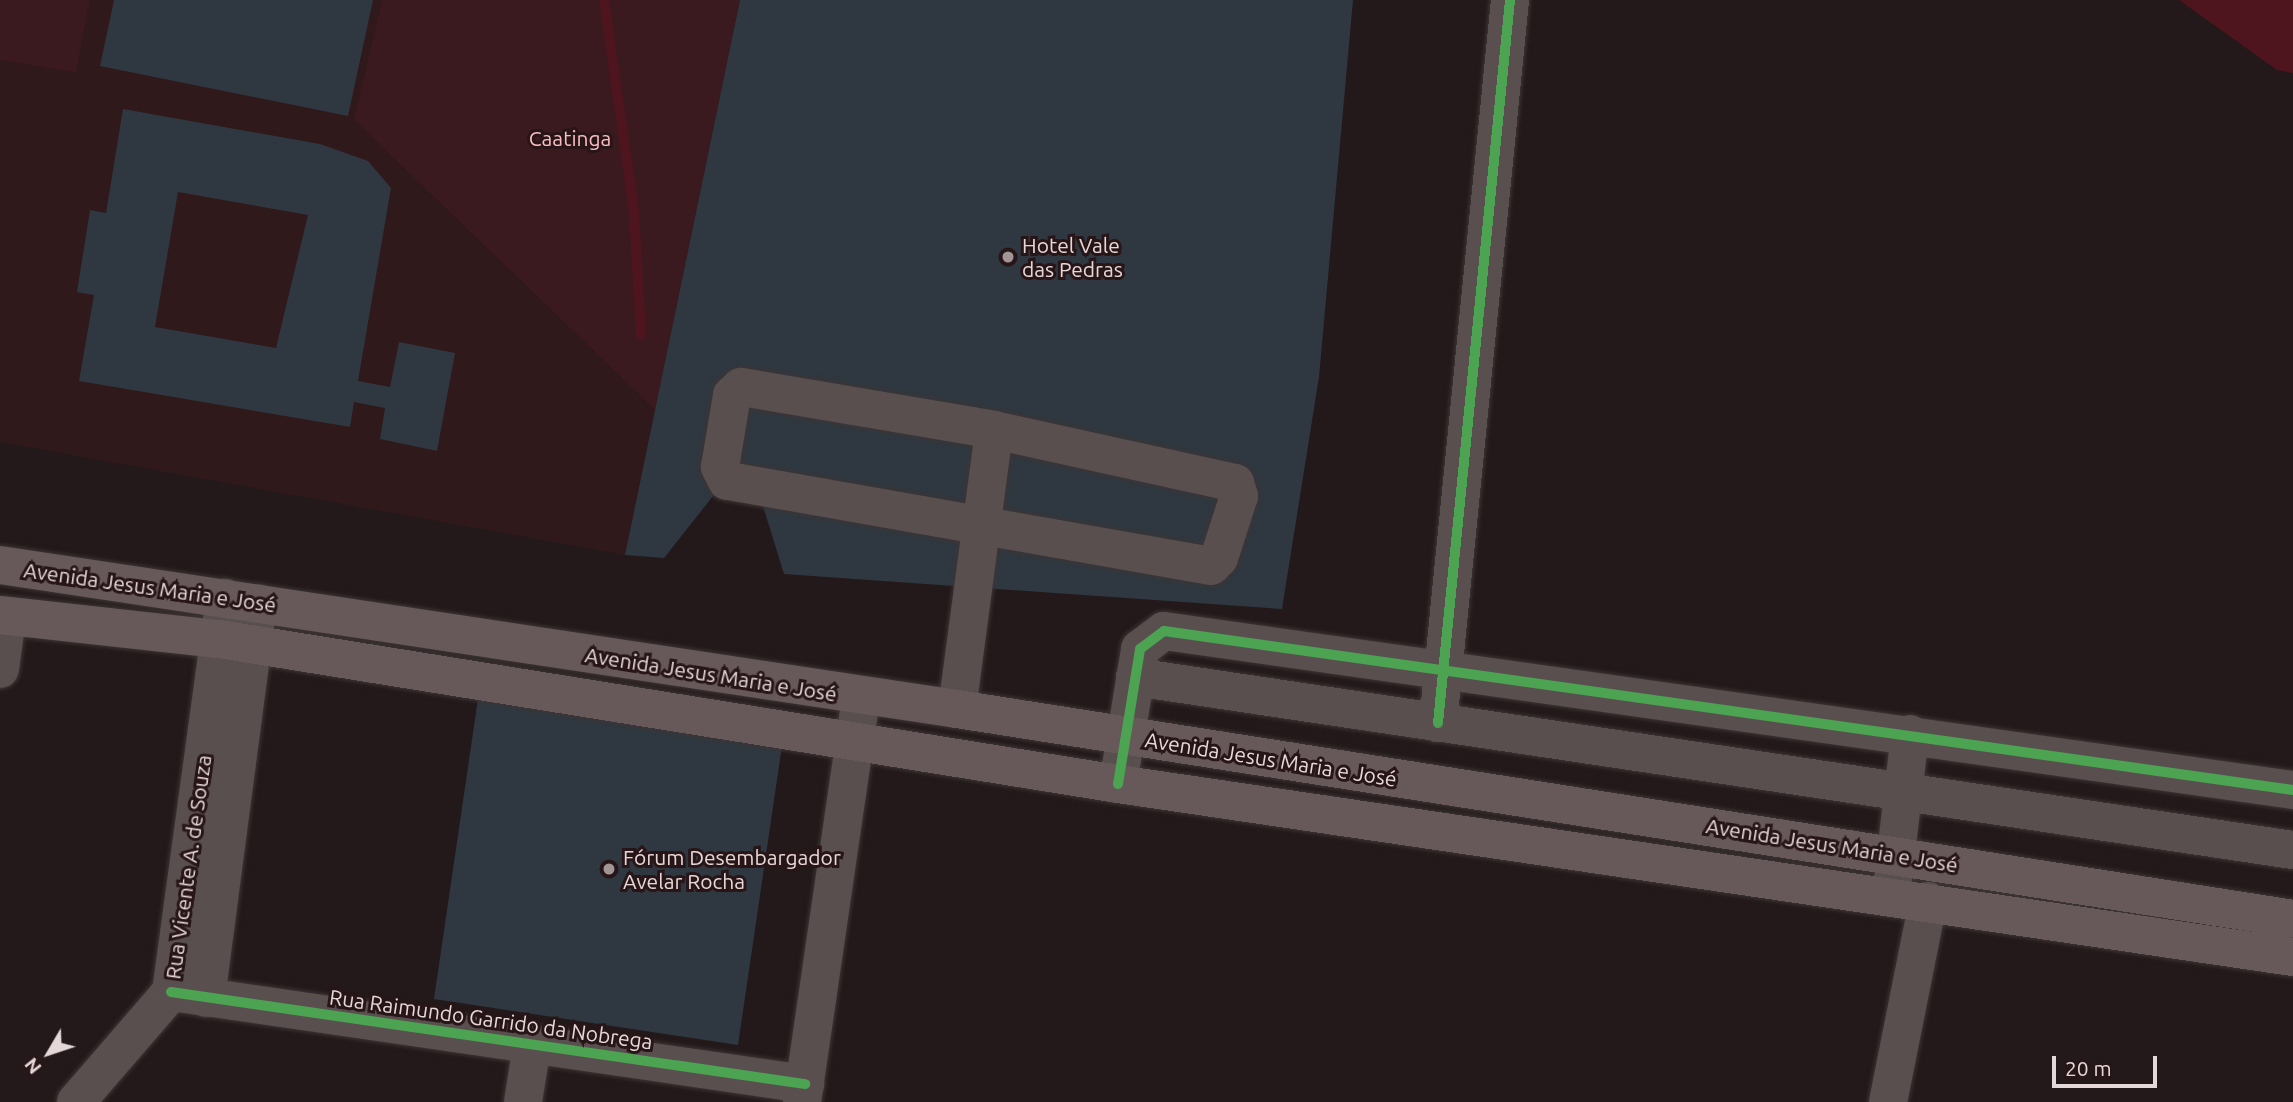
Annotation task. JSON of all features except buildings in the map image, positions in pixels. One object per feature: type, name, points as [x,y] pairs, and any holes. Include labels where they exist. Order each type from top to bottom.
[{"type":"main road","name":"Avenida Jesus Maria e José","points":[[0,565],[860,697],[957,709],[1895,854],[2293,919]]},
{"type":"main road","name":"Avenida Jesus Maria e José","points":[[4,616],[236,642],[1118,784],[2293,957]]},
{"type":"street","points":[[1438,723],[1510,0]]},
{"type":"street","points":[[741,387],[994,430],[1235,483],[1239,496],[1219,558],[1211,566],[978,527],[727,481],[720,467],[733,395],[741,387]]},
{"type":"street","points":[[957,709],[978,527],[994,430]]},
{"type":"street","name":"Rua Vicente A. de Souza","points":[[76,1102],[188,995],[241,600]]},
{"type":"street","points":[[0,669],[4,616]]},
{"type":"street","points":[[1118,784],[1140,649],[1164,631],[1445,667],[2293,790]]},
{"type":"street","points":[[1135,677],[2293,850]]},
{"type":"street","points":[[804,1093],[860,697]]},
{"type":"street","points":[[1888,1102],[1910,899],[1895,854],[1910,734]]},
{"type":"street","points":[[2136,827],[2143,768]]},
{"type":"street","name":"Rua Raimundo Garrido da Nobrega","points":[[188,995],[532,1045],[804,1093]]},
{"type":"street","points":[[523,1102],[532,1045]]},
{"type":"shaded area","points":[[90,0],[382,0],[355,121],[655,410],[625,555],[0,442],[0,60],[76,73]]},
{"type":"shaded area","points":[[2179,0],[2293,0],[2293,73],[2277,70]]},
{"type":"green space","points":[[0,0],[90,0],[76,73],[0,60]]},
{"type":"green space","name":"Caatinga","points":[[382,0],[740,0],[655,410],[354,120]]},
{"type":"waterway","points":[[604,0],[634,212],[641,335]]},
{"type":"cycle path","points":[[1438,723],[1510,0]]},
{"type":"cycle path","points":[[1118,784],[1140,649],[1164,631],[2293,790]]},
{"type":"cycle path","points":[[171,992],[805,1084]]},
{"type":"place","name":"Hotel Vale das Pedras","points":[[1008,257]]},
{"type":"place","name":"Fórum Desembargador Avelar Rocha","points":[[609,869]]}]
